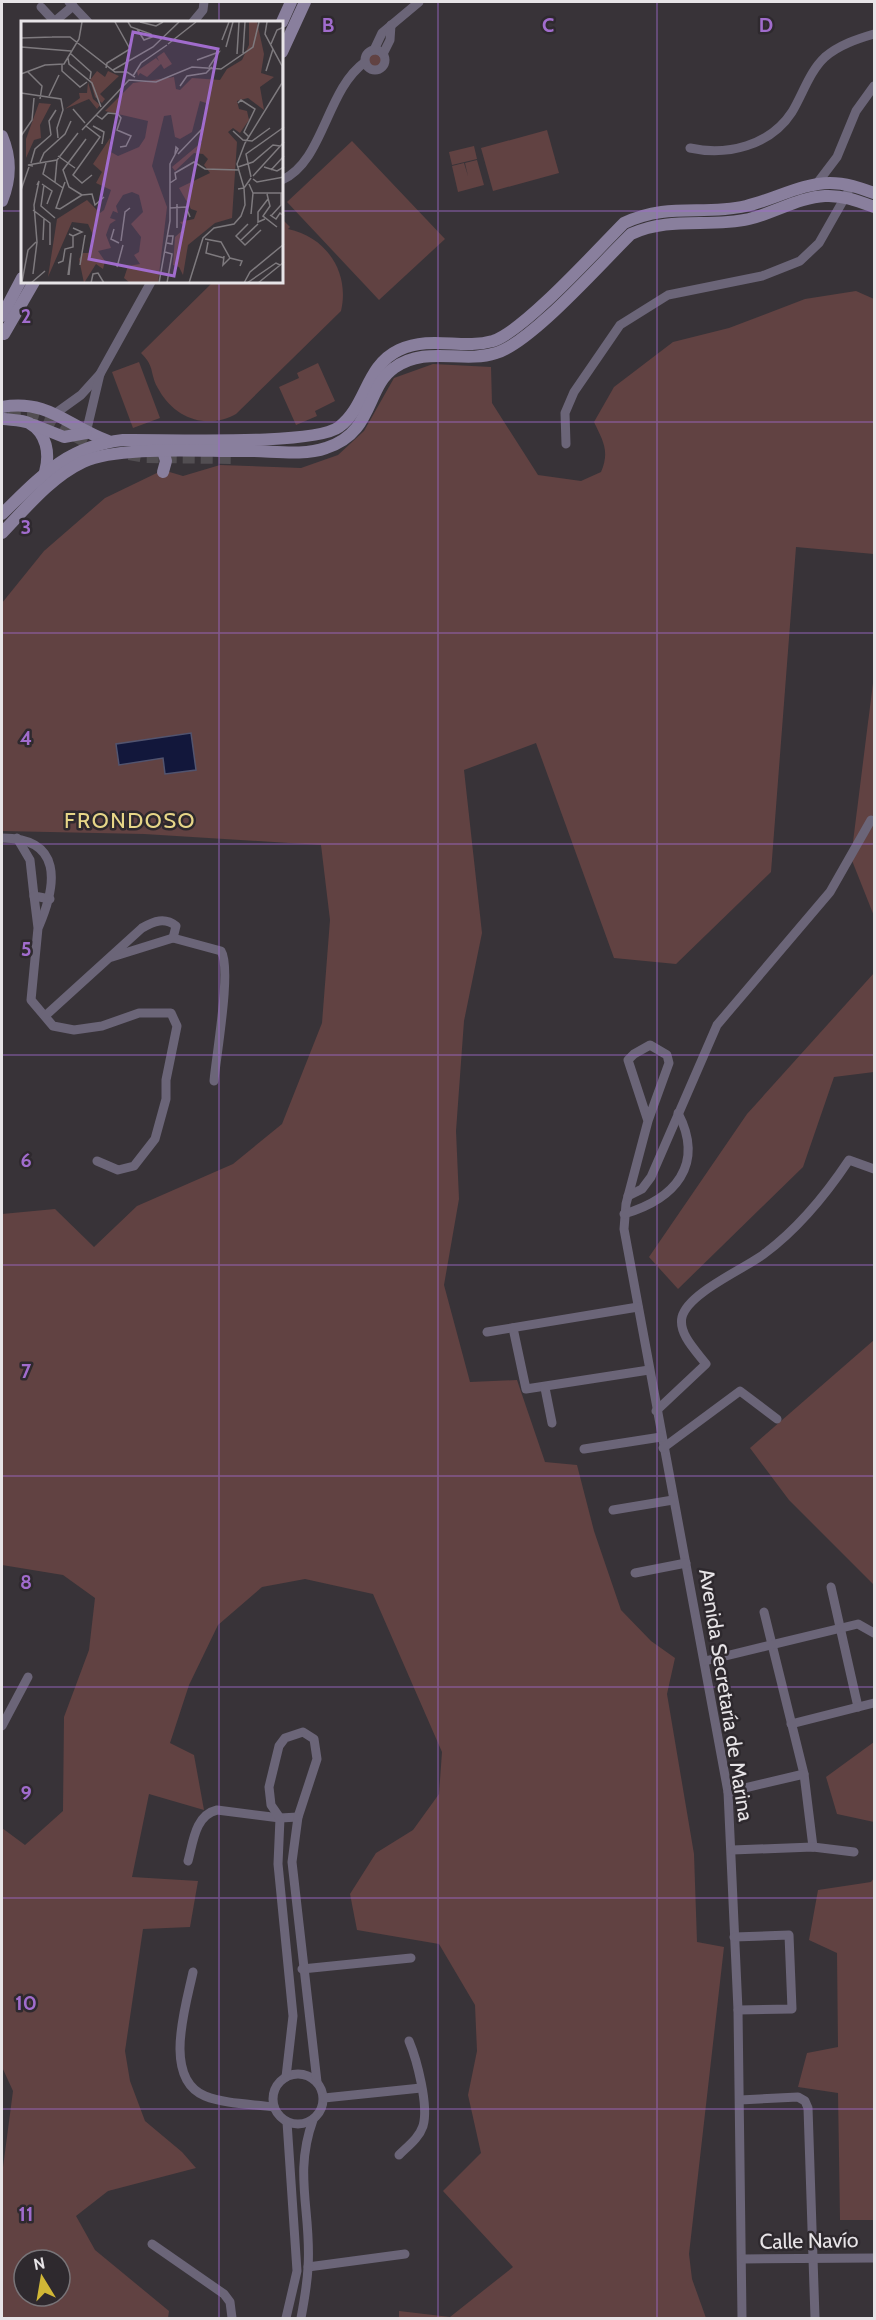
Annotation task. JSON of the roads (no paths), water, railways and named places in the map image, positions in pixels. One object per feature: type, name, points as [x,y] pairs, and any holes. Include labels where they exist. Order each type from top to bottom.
[{"type":"main road","points":[[282,21],[291,2]]},
{"type":"main road","points":[[284,48],[305,2]]},
{"type":"main road","points":[[2,136],[7,148],[9,170],[2,201]]},
{"type":"main road","points":[[2,149],[2,174]]},
{"type":"main road","points":[[233,458],[292,457],[325,449],[348,436],[362,422],[383,379],[395,367],[422,356],[442,354],[481,356],[514,346],[631,234],[669,223],[750,219],[817,191],[827,183],[849,191],[874,207]]},
{"type":"main road","points":[[2,514],[45,472],[78,450],[109,441],[300,438],[327,433],[352,414],[373,372],[388,356],[419,343],[480,343],[507,334],[624,223],[645,214],[667,210],[741,207],[817,191]]},
{"type":"main road","points":[[849,191],[874,193]]},
{"type":"main road","points":[[2,316],[21,280]]},
{"type":"main road","points":[[4,334],[33,284]]},
{"type":"main road","points":[[3,416],[28,405],[56,413],[86,433],[109,441]]},
{"type":"main road","points":[[3,416],[64,436],[86,433]]},
{"type":"main road","points":[[30,424],[48,447],[50,458],[45,472]]},
{"type":"main road","points":[[2,533],[51,483],[82,462],[111,454],[162,451],[325,449]]},
{"type":"main road","points":[[162,451],[166,461],[163,472]]},
{"type":"street","points":[[194,21],[203,10],[204,2]]},
{"type":"street","points":[[368,66],[366,56],[374,50],[382,33],[419,2]]},
{"type":"street","points":[[56,21],[71,4],[87,21]]},
{"type":"street","points":[[41,8],[54,21]]},
{"type":"street","points":[[383,54],[390,40],[391,25]]},
{"type":"street","points":[[690,148],[712,152],[734,150],[766,137],[791,114],[816,68],[825,57],[856,39],[874,34]]},
{"type":"street","points":[[284,179],[292,176],[302,164],[346,83],[368,66],[383,67],[386,60],[383,54],[374,50]]},
{"type":"street","points":[[817,191],[837,158],[856,111],[874,86]]},
{"type":"street","points":[[566,444],[565,413],[574,392],[620,325],[668,295],[762,276],[800,261],[819,243],[849,191]]},
{"type":"street","points":[[56,413],[81,395],[100,374],[150,284]]},
{"type":"street","points":[[86,433],[100,374]]},
{"type":"street","points":[[628,1196],[642,1189],[651,1177],[717,1025],[830,892],[871,820]]},
{"type":"street","points":[[2,838],[17,838],[33,845],[44,854],[52,872],[50,899],[38,928]]},
{"type":"street","points":[[17,838],[30,860],[38,928],[31,1000],[53,1026],[74,1030],[102,1026],[139,1013],[171,1013],[177,1026],[166,1080],[166,1099],[155,1139],[134,1166],[118,1170],[97,1161]]},
{"type":"street","points":[[30,860],[44,854]]},
{"type":"street","points":[[34,896],[50,899]]},
{"type":"street","points":[[45,1016],[142,928],[157,921],[170,921],[176,926],[173,938]]},
{"type":"street","points":[[112,957],[173,938],[221,951],[224,955],[224,992],[214,1081]]},
{"type":"street","name":"Avenida Secretaría de Marina","points":[[648,1121],[628,1060],[640,1050],[654,1045],[667,1055],[669,1063],[648,1121],[628,1196],[624,1214],[624,1229],[728,1792],[738,2010],[742,2319]]},
{"type":"street","points":[[624,1214],[662,1197],[676,1185],[685,1171],[689,1154],[688,1136],[678,1113]]},
{"type":"street","points":[[656,1411],[706,1364],[684,1333],[681,1318],[689,1303],[765,1254],[801,1223],[826,1194],[849,1160],[874,1169]]},
{"type":"street","points":[[487,1332],[638,1307]]},
{"type":"street","points":[[513,1328],[524,1385],[531,1390],[649,1370]]},
{"type":"street","points":[[545,1388],[552,1423]]},
{"type":"street","points":[[663,1448],[740,1391],[777,1419]]},
{"type":"street","points":[[584,1449],[661,1437]]},
{"type":"street","points":[[613,1510],[673,1500]]},
{"type":"street","points":[[635,1573],[686,1563]]},
{"type":"street","points":[[831,1587],[858,1707]]},
{"type":"street","points":[[764,1612],[804,1774],[813,1847]]},
{"type":"street","points":[[705,1661],[858,1624],[874,1633]]},
{"type":"street","points":[[2,1726],[28,1677]]},
{"type":"street","points":[[791,1724],[874,1703]]},
{"type":"street","points":[[274,2107],[275,2090],[286,2077],[293,2016],[278,1864],[280,1818],[268,1798],[277,1756],[285,1738],[303,1732],[314,1739],[316,1759],[298,1817],[292,1862],[302,1969],[317,2082],[324,2098],[323,2107],[313,2120],[304,2145],[303,2170],[309,2266],[301,2319]]},
{"type":"street","points":[[728,1792],[804,1774]]},
{"type":"street","points":[[188,1861],[199,1823],[209,1812],[217,1810],[280,1818],[298,1817]]},
{"type":"street","points":[[732,1850],[813,1847],[854,1852]]},
{"type":"street","points":[[734,1937],[789,1935],[792,2009],[738,2010]]},
{"type":"street","points":[[302,1969],[411,1958]]},
{"type":"street","points":[[193,1972],[179,2048],[186,2080],[194,2089],[212,2098],[274,2107],[287,2122],[300,2125],[313,2120]]},
{"type":"street","points":[[399,2155],[417,2139],[423,2124],[417,2059],[409,2041]]},
{"type":"street","points":[[286,2077],[303,2074],[317,2082]]},
{"type":"street","points":[[324,2098],[421,2088]]},
{"type":"street","points":[[740,2100],[798,2097],[805,2101],[808,2108],[815,2319]]},
{"type":"street","points":[[286,2319],[297,2271],[287,2122]]},
{"type":"street","points":[[152,2244],[224,2294],[230,2302],[232,2319]]},
{"type":"street","points":[[309,2266],[405,2254]]},
{"type":"street","name":"Calle Navío","points":[[743,2259],[874,2258]]},
{"type":"water","points":[[191,733],[196,770],[165,774],[163,758],[119,765],[116,744]]},
{"type":"tunnel","points":[[9,417],[22,415],[46,420],[101,448]]},
{"type":"tunnel","points":[[129,454],[146,457],[233,458]]},
{"type":"district","name":"FRONDOSO","points":[[130,820]]}]
